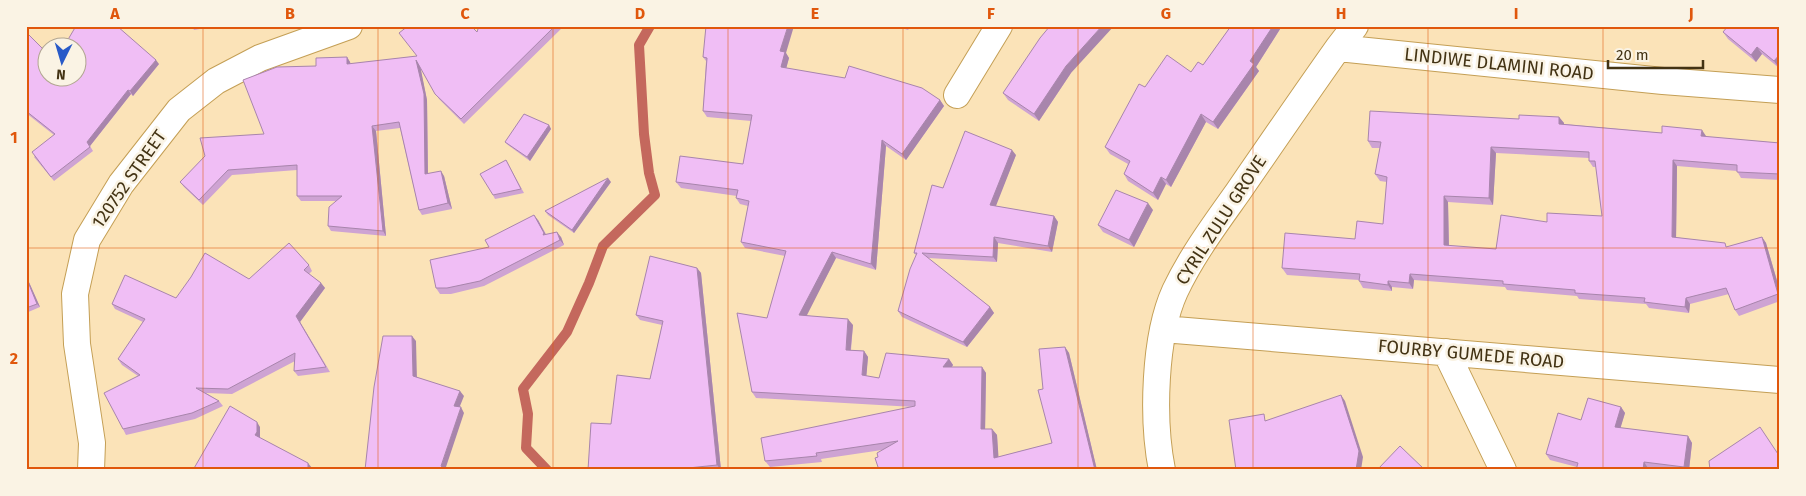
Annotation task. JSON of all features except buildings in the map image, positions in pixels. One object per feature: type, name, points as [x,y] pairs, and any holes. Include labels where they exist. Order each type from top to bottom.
[{"type":"street","name":"120752 STREET","points":[[91,470],[92,443],[77,344],[75,294],[87,240],[121,184],[179,110],[216,81],[260,58],[348,26]]},
{"type":"street","points":[[958,95],[999,26]]},
{"type":"street","name":"CYRIL ZULU GROVE","points":[[1162,470],[1158,448],[1156,390],[1163,329],[1175,291],[1202,243],[1355,26]]},
{"type":"street","name":"LINDIWE DLAMINI ROAD","points":[[1338,48],[1663,81],[1780,90]]},
{"type":"street","name":"FOURBY GUMEDE ROAD","points":[[1163,329],[1780,380]]},
{"type":"street","points":[[1446,352],[1503,470]]},
{"type":"waterway","points":[[547,470],[526,448],[528,414],[523,389],[567,332],[603,246],[655,195],[649,173],[644,134],[639,45],[650,26]]}]
